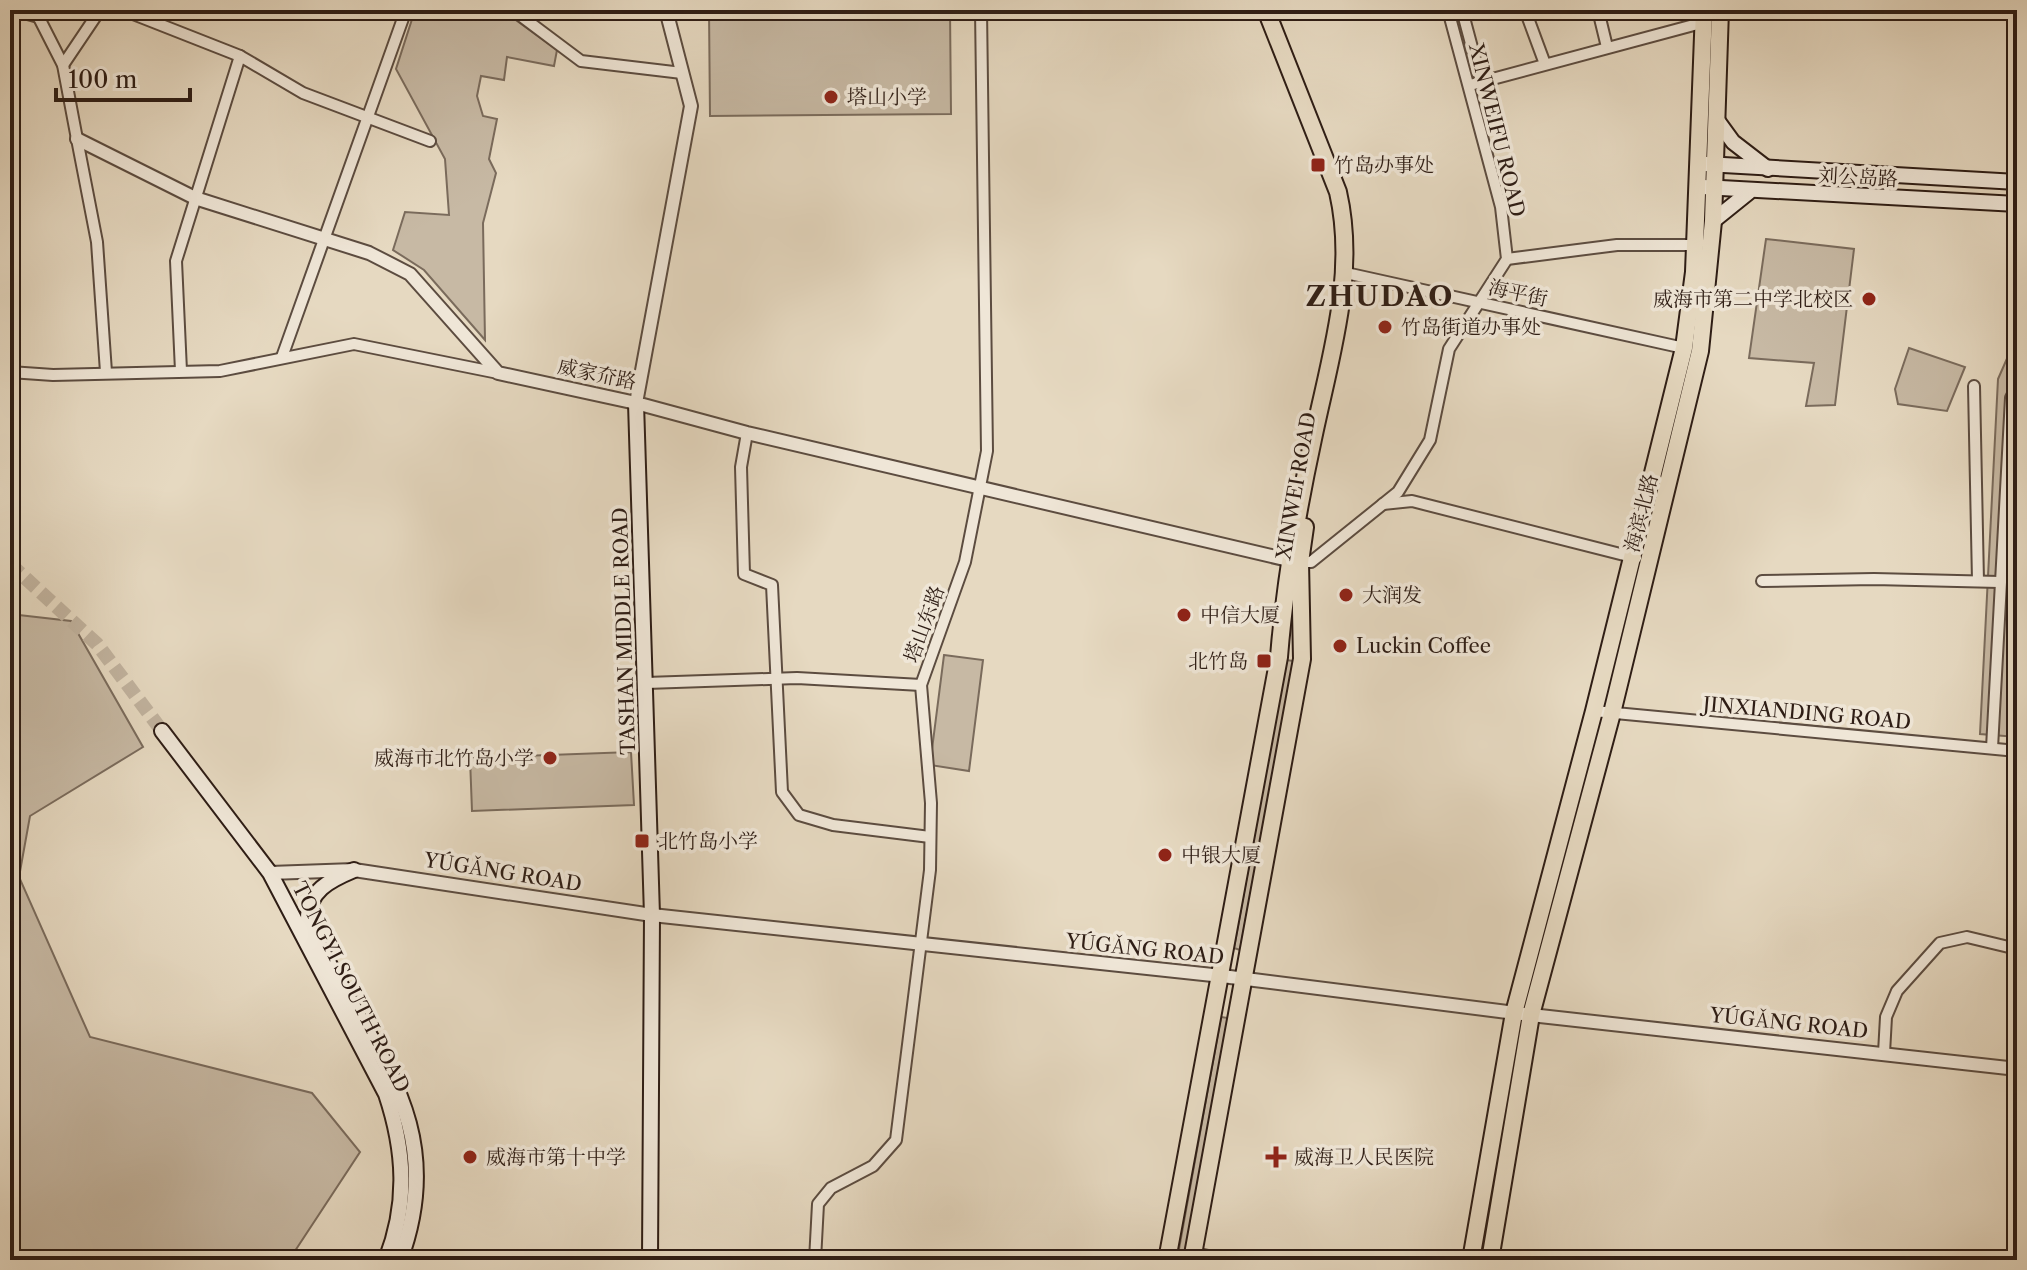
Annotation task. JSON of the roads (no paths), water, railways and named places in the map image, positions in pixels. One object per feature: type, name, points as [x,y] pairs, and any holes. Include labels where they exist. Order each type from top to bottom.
[{"type":"main road","name":"XINWEI ROAD","points":[[1266,10],[1338,192],[1351,274]]},
{"type":"main road","name":"XINWEI ROAD","points":[[1167,1260],[1299,562],[1357,225],[1349,189],[1276,10]]},
{"type":"main road","name":"海滨北路","points":[[1708,165],[1717,120],[1720,10]]},
{"type":"main road","name":"海滨北路","points":[[1522,1014],[1684,348],[1695,245],[1707,188],[1704,16]]},
{"type":"main road","points":[[1717,120],[1733,142],[1768,169]]},
{"type":"main road","name":"刘公岛路","points":[[1708,165],[2017,182]]},
{"type":"main road","name":"海滨北路","points":[[1522,1014],[1612,713],[1700,351],[1713,221],[1707,188]]},
{"type":"main road","name":"刘公岛路","points":[[1707,188],[2017,204]]},
{"type":"main road","points":[[1713,221],[1749,192]]},
{"type":"main road","name":"TASHAN MIDDLE ROAD","points":[[636,403],[652,915],[650,1260]]},
{"type":"main road","name":"XINWEI ROAD","points":[[1193,1257],[1302,659],[1299,562]]},
{"type":"main road","name":"TONGYI SOUTH ROAD","points":[[162,731],[270,873],[359,1040],[396,1122],[403,1185],[401,1213],[386,1260]]},
{"type":"main road","name":"TONGYI SOUTH ROAD","points":[[354,870],[323,885],[312,897],[308,921],[368,1027],[406,1110],[417,1185],[413,1217],[400,1260]]},
{"type":"main road","points":[[1471,1260],[1522,1014]]},
{"type":"main road","points":[[1490,1260],[1522,1014]]},
{"type":"street","points":[[13,10],[39,14],[63,65],[97,242],[106,372]]},
{"type":"street","points":[[63,65],[100,10]]},
{"type":"street","points":[[123,10],[240,56],[303,93],[430,141]]},
{"type":"street","points":[[282,357],[406,10]]},
{"type":"street","points":[[513,10],[581,61],[682,73]]},
{"type":"street","name":"TASHAN MIDDLE ROAD","points":[[636,403],[691,106],[666,10]]},
{"type":"street","name":"塔山东路","points":[[815,1260],[818,1204],[831,1188],[873,1166],[896,1140],[930,837],[921,685],[965,562],[987,451],[981,10]]},
{"type":"street","name":"XINWEIFU ROAD","points":[[1448,10],[1475,83],[1501,207],[1507,259]]},
{"type":"street","points":[[1462,10],[1475,83],[1607,47],[1704,16]]},
{"type":"street","points":[[1525,10],[1545,64]]},
{"type":"street","points":[[1598,10],[1607,47]]},
{"type":"street","points":[[181,371],[176,261],[240,56]]},
{"type":"street","points":[[77,139],[195,198],[369,253],[410,274],[498,373]]},
{"type":"street","points":[[1299,562],[1398,492],[1430,440],[1449,349],[1476,302],[1507,259],[1617,245],[1695,245]]},
{"type":"street","name":"海平街","points":[[1351,274],[1684,348]]},
{"type":"street","points":[[10,372],[53,375],[220,371],[354,344],[498,373]]},
{"type":"street","name":"威家夼路","points":[[498,373],[636,403],[747,433],[1299,562]]},
{"type":"street","points":[[1974,386],[1978,581]]},
{"type":"street","points":[[1992,748],[2011,398],[2017,386]]},
{"type":"street","points":[[747,433],[741,467],[744,574],[772,585],[782,792],[799,815],[833,825],[930,837]]},
{"type":"street","points":[[1382,504],[1412,501],[1649,561]]},
{"type":"street","points":[[1762,581],[1999,582]]},
{"type":"street","points":[[646,683],[776,679],[921,685]]},
{"type":"street","name":"JINXIANDING ROAD","points":[[1594,711],[2017,751]]},
{"type":"street","name":"YÚGǍNG ROAD","points":[[270,873],[354,870],[652,915],[1222,976],[1522,1014],[2017,1069]]},
{"type":"street","points":[[1884,1053],[1886,1017],[1897,991],[1940,943],[1967,937],[2017,949]]},
{"type":"street","points":[[1193,1257],[1228,1260]]},
{"type":"tunnel","points":[[10,564],[97,644],[162,731]]},
{"type":"place","name":"塔山小学","points":[[831,97]]},
{"type":"place","name":"竹岛办事处","points":[[1318,165]]},
{"type":"place","name":"威海市第二中学北校区","points":[[1869,299]]},
{"type":"place","name":"竹岛街道办事处","points":[[1385,327]]},
{"type":"place","name":"大润发","points":[[1346,595]]},
{"type":"place","name":"中信大厦","points":[[1184,615]]},
{"type":"place","name":"Luckin Coffee","points":[[1340,646]]},
{"type":"place","name":"北竹岛","points":[[1264,661]]},
{"type":"place","name":"威海市北竹岛小学","points":[[550,758]]},
{"type":"place","name":"北竹岛小学","points":[[642,841]]},
{"type":"place","name":"中银大厦","points":[[1165,855]]},
{"type":"place","name":"威海市第十中学","points":[[470,1157]]},
{"type":"place","name":"威海卫人民医院","points":[[1276,1157]]},
{"type":"district","name":"ZHUDAO","points":[[1380,296]]}]
